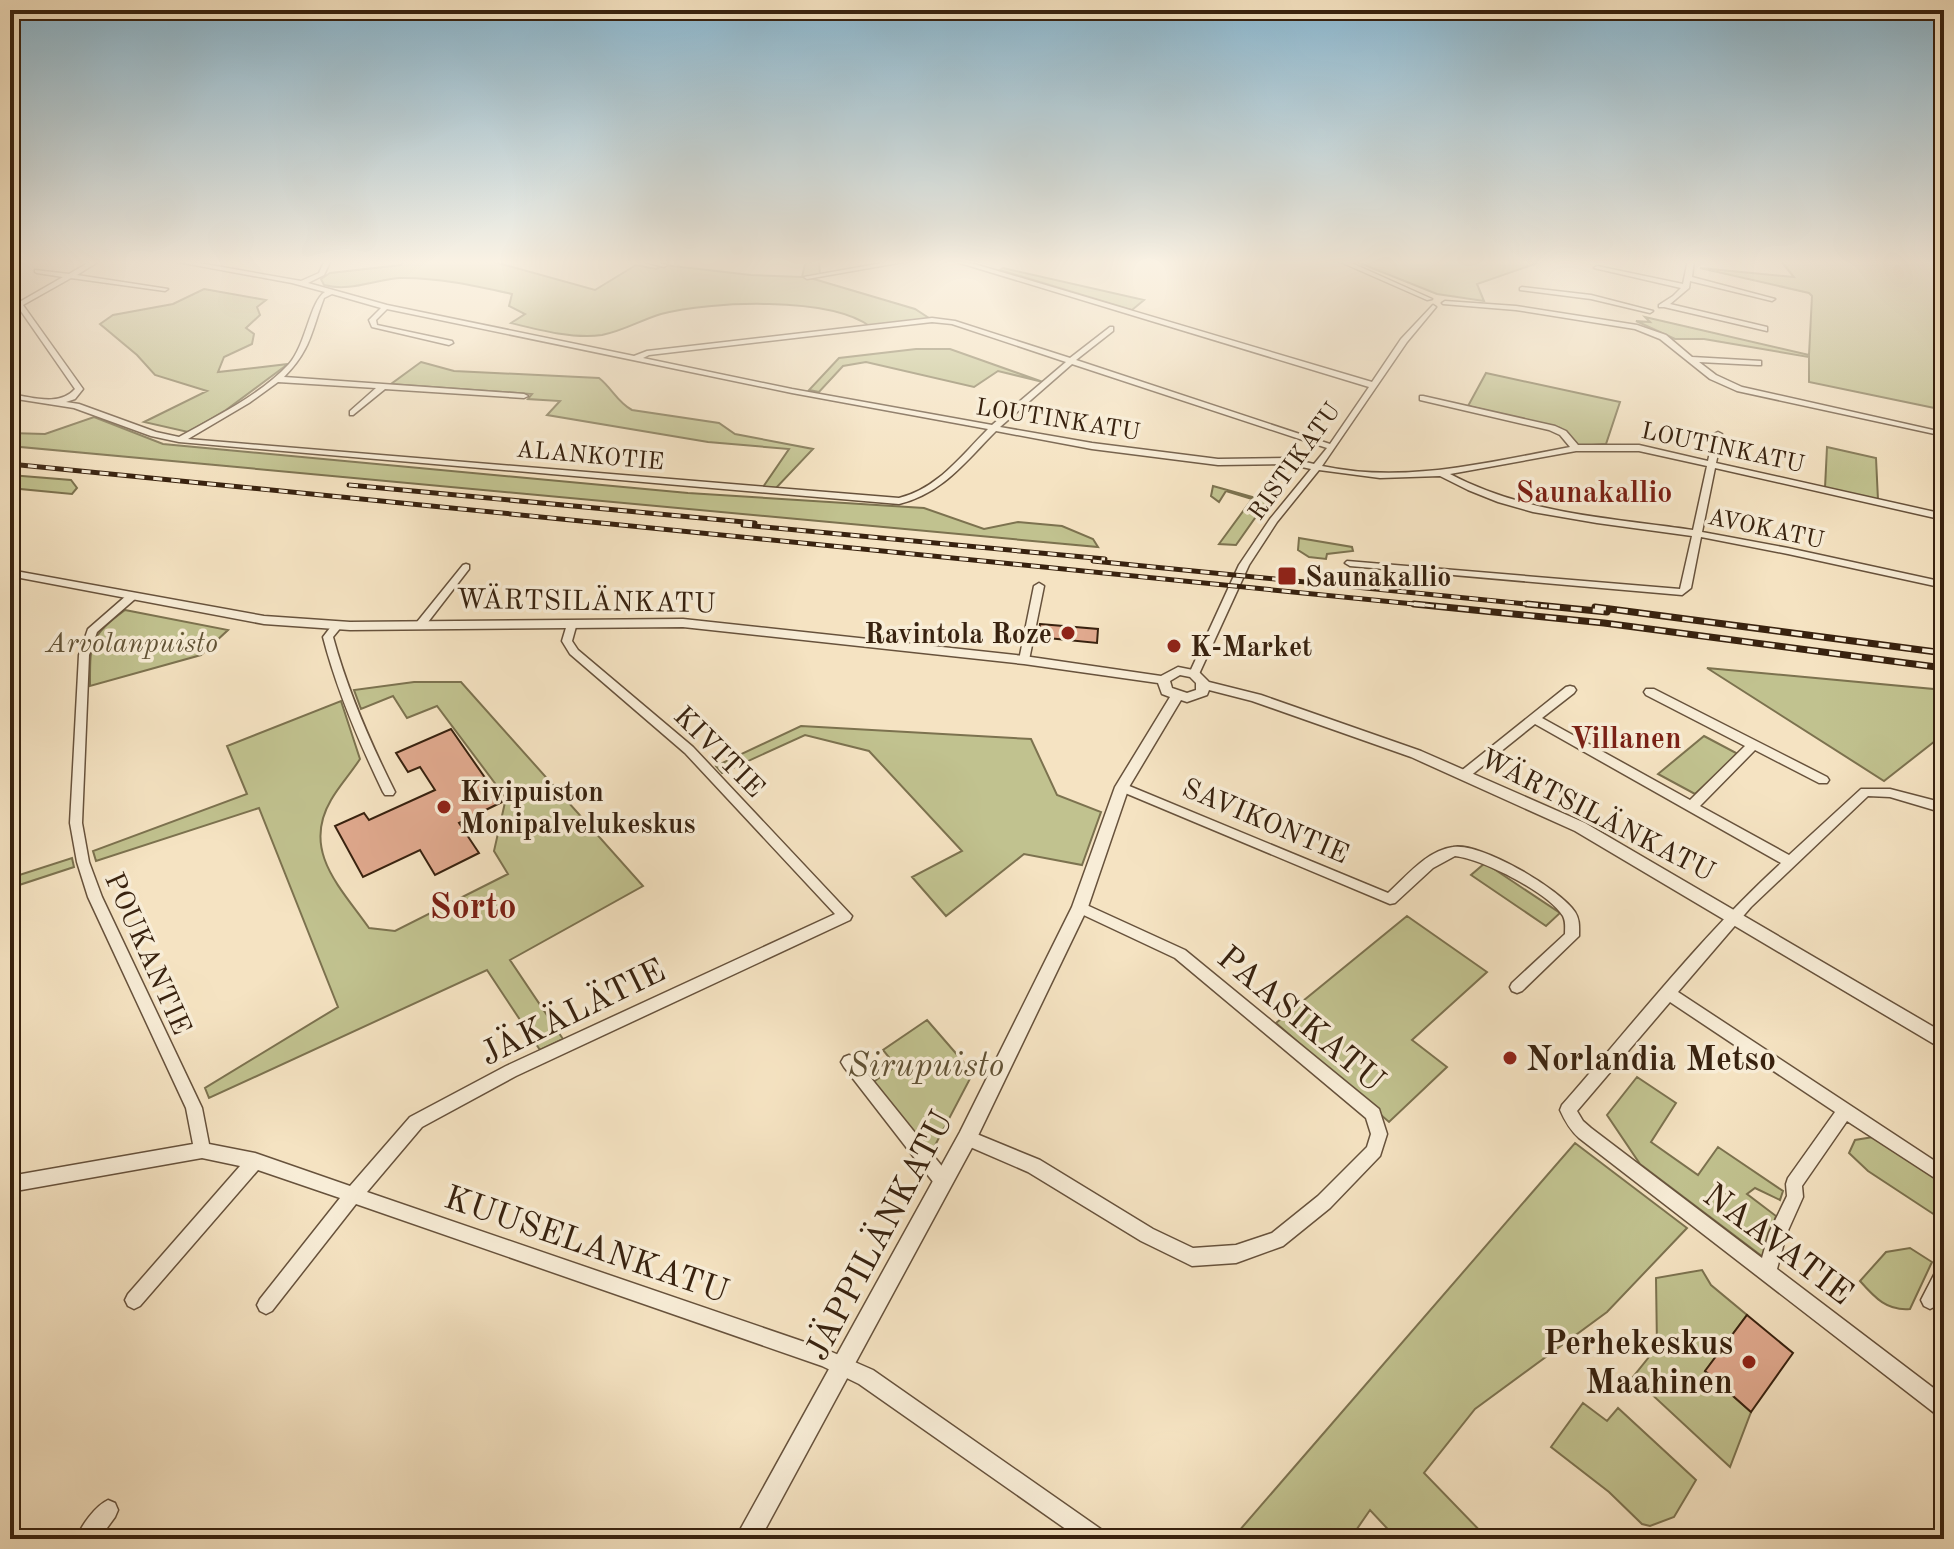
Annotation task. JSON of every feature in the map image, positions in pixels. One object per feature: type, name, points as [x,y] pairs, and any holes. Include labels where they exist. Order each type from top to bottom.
[{"type":"street","points":[[39,332],[79,389],[72,397],[57,403]]},
{"type":"street","points":[[179,440],[216,420],[275,379],[300,354],[308,332]]},
{"type":"street","points":[[402,332],[449,343]]},
{"type":"street","name":"LOUTINKATU","points":[[507,332],[992,429],[1208,461],[1248,463],[1276,460],[1380,475],[1442,473],[1576,448],[1639,448],[1944,517]]},
{"type":"street","points":[[634,359],[647,353],[826,332]]},
{"type":"street","points":[[985,332],[1332,447]]},
{"type":"street","name":"ALANKOTIE","points":[[10,396],[76,406],[179,440],[899,501],[915,498],[933,486],[992,429],[1106,332]]},
{"type":"street","points":[[1195,332],[1372,385]]},
{"type":"street","name":"RISTIKATU","points":[[1199,680],[1207,651],[1244,565],[1273,521],[1332,447],[1410,332]]},
{"type":"street","points":[[1650,332],[1663,337],[1713,377],[1755,394],[1942,434]]},
{"type":"street","points":[[1690,359],[1758,363]]},
{"type":"street","points":[[275,379],[524,396]]},
{"type":"street","points":[[353,413],[382,387]]},
{"type":"street","points":[[1423,398],[1552,428],[1563,433],[1576,448]]},
{"type":"street","points":[[1350,563],[1672,593],[1686,588],[1718,434]]},
{"type":"street","name":"AVOKATU","points":[[1442,473],[1460,483],[1539,512],[1696,533],[1944,585]]},
{"type":"street","points":[[421,624],[466,567]]},
{"type":"street","name":"WÄRTSILÄNKATU","points":[[10,573],[264,620],[337,626],[683,623],[1024,660],[1163,680],[1173,672],[1256,698],[1465,774],[1580,827],[1944,1042]]},
{"type":"street","points":[[1024,660],[1039,586]]},
{"type":"street","name":"POUKANTIE","points":[[131,597],[92,631],[84,655],[76,823],[95,897],[194,1108],[202,1150]]},
{"type":"street","name":"KIVITIE","points":[[572,623],[567,641],[574,652],[689,750],[845,916]]},
{"type":"street","points":[[337,626],[328,637],[336,668],[348,705],[389,792]]},
{"type":"street","points":[[1163,680],[1164,687],[1177,696],[1196,696],[1199,680]]},
{"type":"street","points":[[1465,774],[1570,690]]},
{"type":"street","points":[[1650,692],[1823,780]]},
{"type":"street","name":"JÄPPILÄNKATU","points":[[747,1539],[967,1138],[1080,907],[1122,787],[1177,696]]},
{"type":"street","points":[[1535,719],[1789,861]]},
{"type":"street","points":[[1692,806],[1753,745]]},
{"type":"street","name":"SAVIKONTIE","points":[[1122,787],[1390,899],[1438,858],[1456,851],[1478,855],[1493,862],[1554,898],[1571,917],[1572,936],[1517,987]]},
{"type":"street","points":[[1944,808],[1890,793],[1865,792],[1789,861],[1735,916],[1668,993],[1944,1176]]},
{"type":"street","name":"PAASIKATU","points":[[967,1138],[1034,1166],[1147,1235],[1192,1257],[1236,1254],[1277,1240],[1324,1202],[1374,1151],[1379,1134],[1373,1114],[1265,1024],[1180,954],[1080,907]]},
{"type":"street","name":"JÄKÄLÄTIE","points":[[266,1305],[352,1196],[416,1122],[511,1071],[845,916]]},
{"type":"street","name":"NAAVATIE","points":[[1668,993],[1568,1110],[1577,1126],[1944,1408]]},
{"type":"street","points":[[849,1062],[943,1181]]},
{"type":"street","points":[[1767,1272],[1778,1233],[1795,1197],[1794,1184],[1845,1111]]},
{"type":"street","name":"KUUSELANKATU","points":[[10,1184],[202,1150],[255,1161],[866,1377],[1098,1539]]},
{"type":"street","points":[[134,1300],[255,1161]]},
{"type":"street","points":[[1930,1300],[1944,1273]]},
{"type":"street","points":[[86,1539],[108,1510]]},
{"type":"green space","points":[[110,332],[252,332],[252,344],[224,357],[218,372],[288,364],[226,410],[188,432],[144,422],[207,391],[155,375]]},
{"type":"green space","points":[[553,332],[612,332],[579,336]]},
{"type":"green space","points":[[1660,332],[1711,332],[1809,355],[1810,332],[1944,332],[1944,410],[1809,382],[1809,357],[1704,339],[1675,339]]},
{"type":"green space","points":[[916,349],[950,349],[1043,382],[998,371],[974,387],[866,362],[843,366],[819,392],[809,390],[839,358]]},
{"type":"green space","points":[[421,362],[454,371],[599,378],[632,410],[719,423],[735,434],[813,449],[776,488],[763,487],[789,449],[708,442],[547,415],[560,401],[528,399],[532,394],[391,384]]},
{"type":"green space","points":[[1486,373],[1620,402],[1606,444],[1578,446],[1560,428],[1468,406]]},
{"type":"green space","points":[[94,417],[163,444],[688,493],[924,508],[984,529],[1018,522],[1062,526],[1093,539],[1098,547],[10,446],[10,433],[45,434]]},
{"type":"green space","points":[[1827,447],[1876,458],[1878,500],[1825,488]]},
{"type":"green space","points":[[10,475],[71,480],[77,488],[72,494],[10,488]]},
{"type":"green space","points":[[1213,486],[1267,501],[1236,545],[1219,544],[1252,499],[1226,491],[1219,502],[1211,496]]},
{"type":"green space","points":[[1299,538],[1352,547],[1353,551],[1327,554],[1326,559],[1309,557],[1298,550]]},
{"type":"green space","name":"Arvolanpuisto","points":[[125,610],[228,630],[201,655],[90,686],[90,659],[94,642],[104,627]]},
{"type":"green space","points":[[1707,668],[1944,690],[1944,734],[1884,781]]},
{"type":"green space","points":[[414,682],[461,682],[643,886],[510,960],[563,1039],[540,1050],[487,970],[209,1098],[205,1088],[338,1007],[259,808],[96,861],[93,851],[247,794],[227,746],[341,701],[360,759],[331,800],[320,836],[328,868],[369,928],[395,931],[508,874],[494,851],[506,798],[437,706],[407,718],[393,696],[361,709],[354,690]]},
{"type":"green space","points":[[801,726],[1031,739],[1057,795],[1101,812],[1082,865],[1024,854],[946,916],[912,877],[962,851],[869,751],[805,735],[722,773],[716,766]]},
{"type":"green space","points":[[1704,736],[1738,754],[1695,794],[1658,774]]},
{"type":"green space","points":[[72,858],[74,867],[10,888],[10,878]]},
{"type":"green space","points":[[1485,863],[1560,913],[1546,926],[1471,875]]},
{"type":"green space","points":[[1407,916],[1487,972],[1412,1040],[1447,1067],[1389,1122],[1276,1023]]},
{"type":"green space","name":"Sirupuisto","points":[[927,1020],[973,1073],[930,1155],[872,1083],[896,1066],[883,1050]]},
{"type":"green space","points":[[1637,1077],[1676,1103],[1651,1142],[1698,1175],[1718,1147],[1783,1191],[1780,1200],[1755,1188],[1747,1194],[1776,1216],[1763,1257],[1640,1164],[1607,1115]]},
{"type":"green space","points":[[1873,1137],[1944,1183],[1944,1221],[1868,1171],[1849,1153],[1855,1140]]},
{"type":"green space","points":[[1575,1143],[1687,1228],[1607,1312],[1475,1409],[1424,1473],[1488,1539],[1397,1539],[1370,1510],[1350,1539],[1232,1539]]},
{"type":"green space","points":[[1910,1248],[1932,1262],[1910,1309],[1888,1306],[1860,1281],[1886,1252]]},
{"type":"green space","points":[[1702,1270],[1711,1285],[1747,1315],[1705,1371],[1751,1412],[1730,1467],[1633,1377],[1657,1347],[1656,1278]]},
{"type":"green space","points":[[1583,1403],[1607,1421],[1618,1408],[1696,1480],[1674,1517],[1650,1526],[1642,1524],[1609,1492],[1551,1447]]},
{"type":"building","name":"Ravintola Roze","points":[[1040,624],[1098,629],[1097,643],[1038,637]]},
{"type":"building","name":"Kivipuiston Monipalvelukeskus","points":[[451,729],[502,802],[459,823],[479,853],[435,875],[420,850],[363,877],[335,826],[364,813],[369,820],[435,790],[420,767],[408,772],[396,753]]},
{"type":"building","name":"Perhekeskus Maahinen","points":[[1747,1315],[1793,1353],[1751,1412],[1705,1371]]},
{"type":"railway","points":[[10,464],[1434,606]]},
{"type":"railway","points":[[349,485],[755,523]]},
{"type":"railway","points":[[743,525],[1105,559]]},
{"type":"railway","points":[[1093,561],[1547,606]]},
{"type":"railway","points":[[1414,604],[1434,606]]},
{"type":"railway","points":[[1527,604],[1547,606]]},
{"type":"railway","points":[[1434,606],[1604,623],[1944,668]]},
{"type":"railway","points":[[1547,606],[1607,612]]},
{"type":"railway","points":[[1595,607],[1944,653]]},
{"type":"place","name":"Saunakallio","points":[[1287,576]]},
{"type":"place","name":"Ravintola Roze","points":[[1068,633]]},
{"type":"place","name":"K-Market","points":[[1174,646]]},
{"type":"place","name":"Kivipuiston Monipalvelukeskus","points":[[444,807]]},
{"type":"place","name":"Norlandia Metso","points":[[1510,1058]]},
{"type":"place","name":"Perhekeskus Maahinen","points":[[1749,1362]]},
{"type":"district","name":"Saunakallio","points":[[1594,492]]},
{"type":"district","name":"Villanen","points":[[1626,738]]},
{"type":"district","name":"Sorto","points":[[473,905]]}]
